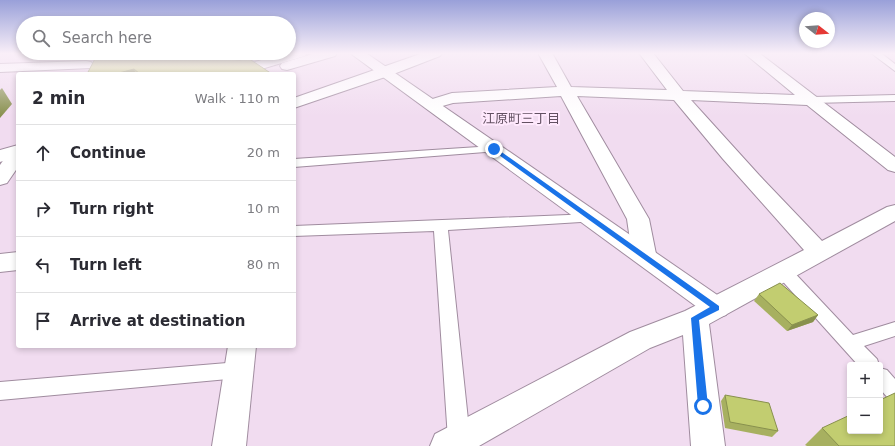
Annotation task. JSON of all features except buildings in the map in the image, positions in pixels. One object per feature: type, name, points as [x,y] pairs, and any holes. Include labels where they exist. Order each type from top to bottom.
[{"type":"street","points":[[296,103],[381,74]]},
{"type":"street","points":[[389,74],[644,254],[706,313],[708,446]]},
{"type":"street","points":[[557,74],[638,219],[644,254]]},
{"type":"street","points":[[661,74],[677,95],[724,151],[819,252]]},
{"type":"street","points":[[778,74],[895,166]]},
{"type":"street","points":[[432,104],[452,98],[567,91],[812,100]]},
{"type":"street","points":[[0,145],[16,140]]},
{"type":"street","points":[[0,156],[16,152]]},
{"type":"street","points":[[0,179],[16,155]]},
{"type":"street","points":[[453,443],[640,340],[706,313],[895,212]]},
{"type":"street","points":[[0,263],[16,261]]},
{"type":"street","points":[[229,446],[241,358]]},
{"type":"lane","points":[[812,100],[895,98]]},
{"type":"lane","points":[[296,163],[494,149]]},
{"type":"lane","points":[[296,231],[441,226],[592,218]]},
{"type":"lane","points":[[441,226],[453,443]]},
{"type":"lane","points":[[783,271],[867,362]]},
{"type":"lane","points":[[850,343],[895,329]]},
{"type":"lane","points":[[0,391],[241,358]]},
{"type":"lane","points":[[883,379],[895,392]]},
{"type":"district","name":"江原町三丁目","points":[[521,118]]},
{"type":"route","points":[[494,149],[644,254],[717,308],[695,318],[703,406]]}]
